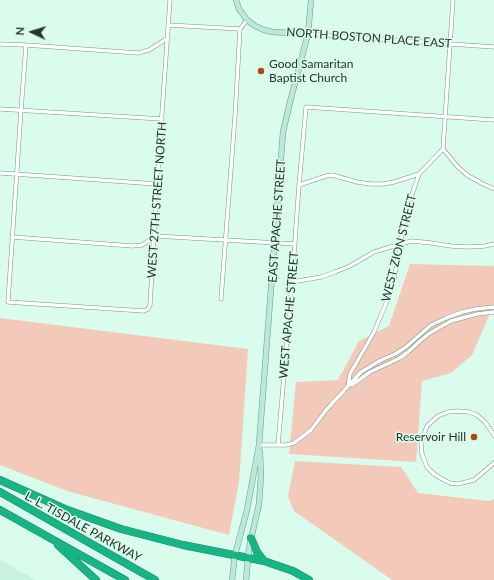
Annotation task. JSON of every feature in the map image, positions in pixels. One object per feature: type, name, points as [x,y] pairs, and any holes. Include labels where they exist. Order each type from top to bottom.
[{"type":"highway","points":[[0,480],[65,509],[121,529],[183,545],[264,561],[293,571],[309,580]]},
{"type":"highway","name":"L. L. TISDALE PARKWAY","points":[[0,492],[156,580]]},
{"type":"highway","name":"L. L. TISDALE PARKWAY","points":[[0,510],[125,580]]},
{"type":"highway","points":[[50,538],[96,580]]},
{"type":"highway","points":[[251,538],[257,552],[264,561]]},
{"type":"main road","points":[[236,0],[239,9],[247,20]]},
{"type":"main road","name":"EAST APACHE STREET","points":[[232,580],[259,445],[284,132],[291,98],[308,34],[311,0]]},
{"type":"main road","name":"NORTH BOSTON PLACE EAST","points":[[247,20],[264,30],[308,34]]},
{"type":"main road","name":"EAST APACHE STREET","points":[[246,580],[251,538],[259,504],[261,476],[259,445]]},
{"type":"street","name":"WEST 27TH STREET NORTH","points":[[12,237],[8,302],[144,311],[148,309],[150,305],[155,236],[157,184],[170,0]]},
{"type":"street","points":[[299,185],[332,175],[371,184],[394,182],[419,174],[443,148],[453,0]]},
{"type":"street","points":[[221,299],[240,29],[247,20]]},
{"type":"street","points":[[168,25],[240,29]]},
{"type":"street","name":"NORTH BOSTON PLACE EAST","points":[[308,34],[494,47]]},
{"type":"street","points":[[0,44],[138,53],[149,50],[168,38]]},
{"type":"street","points":[[26,45],[12,237],[133,246],[142,245],[155,236],[295,244]]},
{"type":"street","name":"EAST APACHE STREET","points":[[299,185],[306,107],[445,116]]},
{"type":"street","points":[[0,109],[162,119]]},
{"type":"street","points":[[445,116],[494,120]]},
{"type":"street","points":[[443,148],[452,160],[467,175],[494,189]]},
{"type":"street","points":[[0,173],[157,184]]},
{"type":"street","name":"WEST ZION STREET","points":[[347,388],[350,374],[374,332],[387,301],[395,275],[406,212],[419,174]]},
{"type":"street","name":"WEST APACHE STREET","points":[[278,445],[299,185]]},
{"type":"street","points":[[292,282],[321,277],[350,266],[374,252],[412,241],[468,247],[494,244]]},
{"type":"street","points":[[259,445],[286,445],[294,443],[311,430],[327,409],[361,372],[406,347],[431,325],[462,312],[494,307]]},
{"type":"street","points":[[347,388],[370,372],[400,358],[430,333],[451,321],[471,315],[494,312]]},
{"type":"street","points":[[494,435],[485,422],[477,415],[464,412],[448,412],[438,416],[427,426],[421,442],[422,454],[428,467],[434,474],[450,483],[458,484],[474,480],[494,463]]},
{"type":"shaded area","points":[[410,264],[494,266],[494,304],[472,355],[451,373],[422,381],[416,462],[289,454],[296,382],[338,380],[359,341],[389,326]]},
{"type":"shaded area","points":[[0,318],[248,349],[239,482],[229,535],[67,491],[0,465]]},
{"type":"shaded area","points":[[295,461],[401,467],[418,493],[489,501],[494,499],[494,580],[392,580],[294,511],[288,496]]},
{"type":"shaded area","points":[[0,560],[36,580],[0,580]]},
{"type":"place","name":"Good Samaritan Baptist Church","points":[[261,71]]},
{"type":"place","name":"Reservoir Hill","points":[[474,437]]}]
